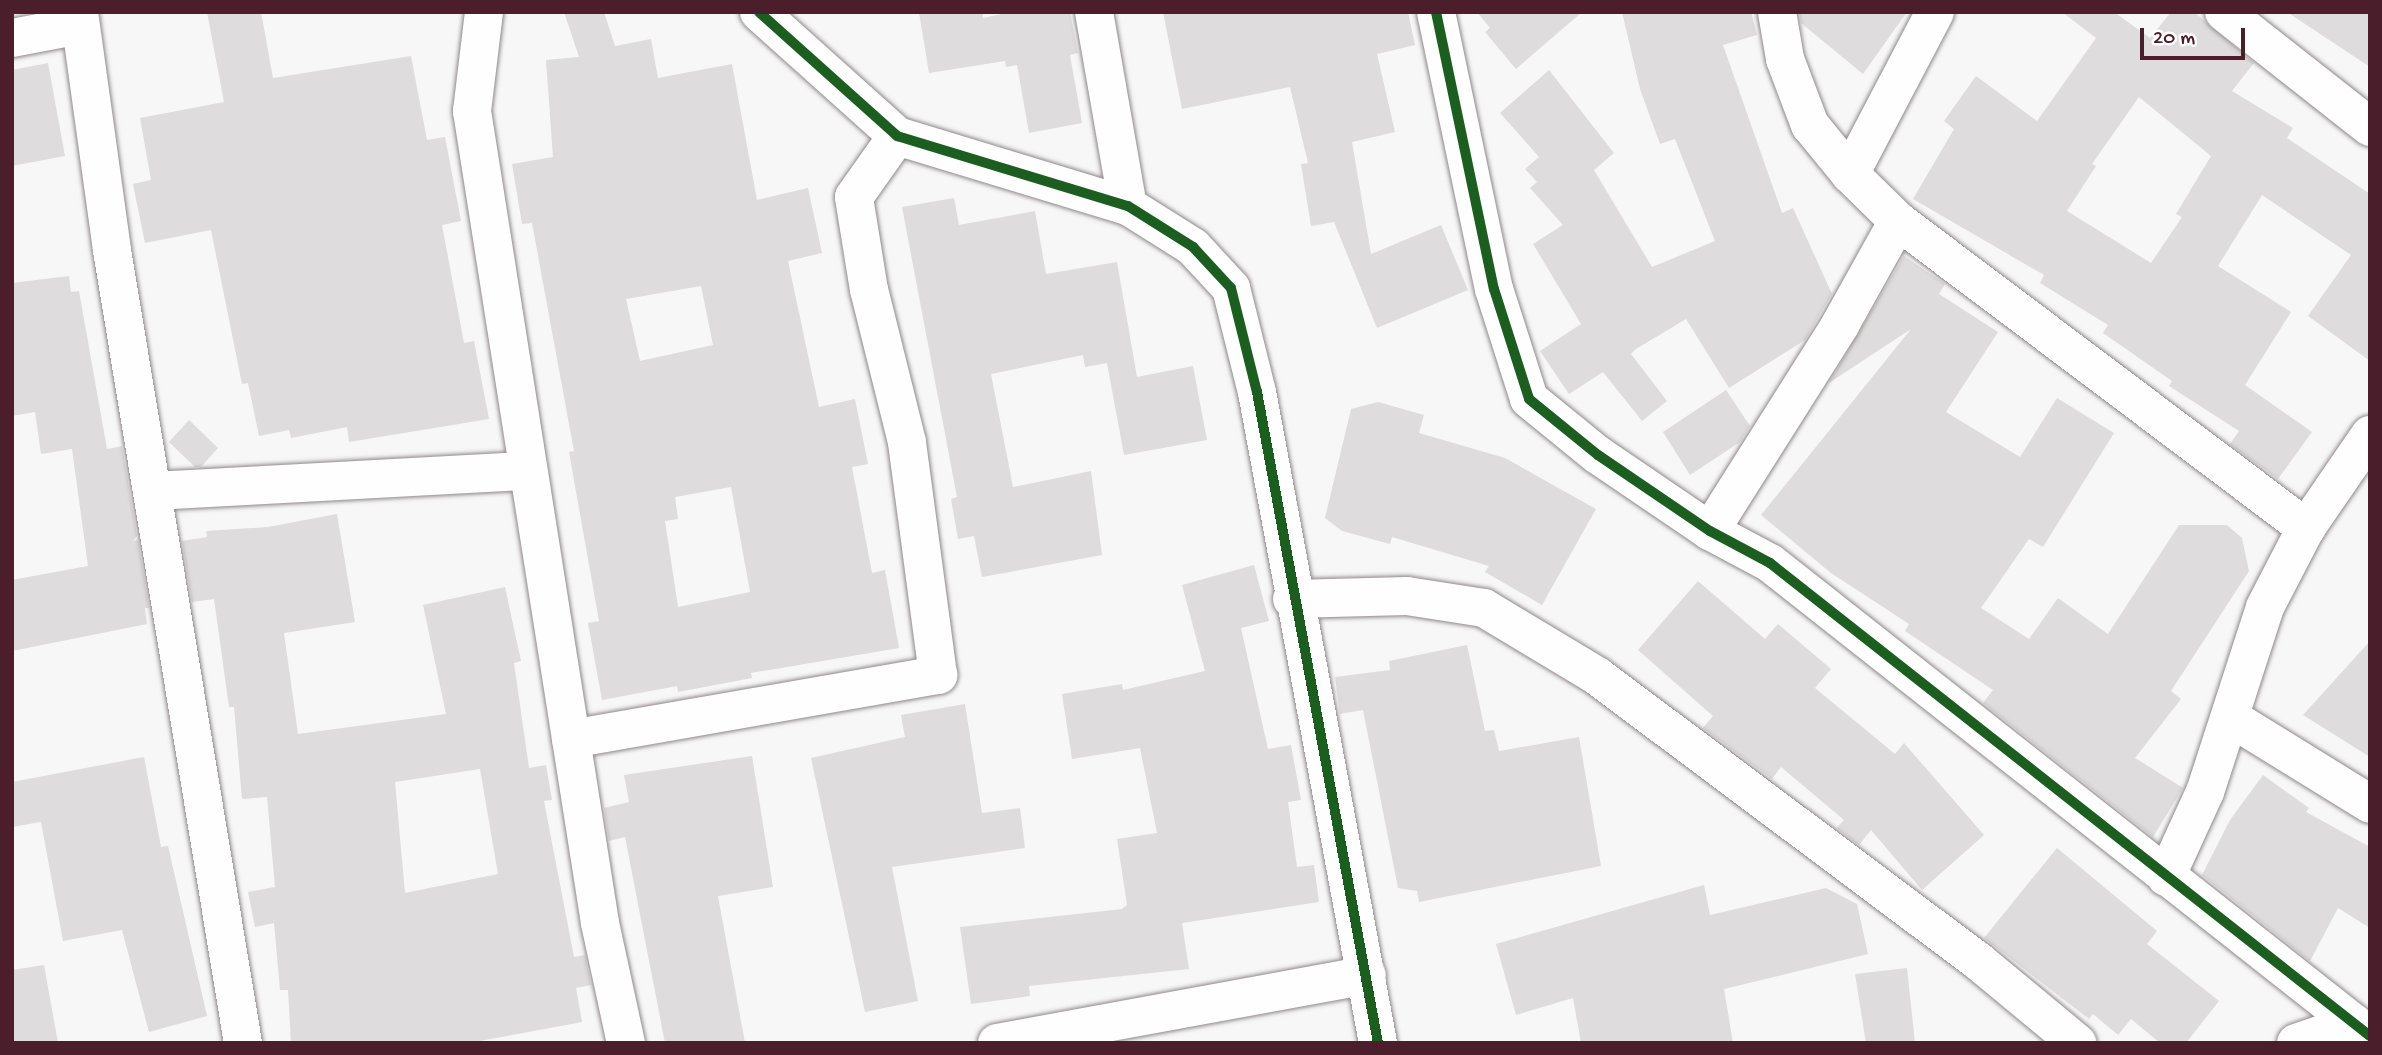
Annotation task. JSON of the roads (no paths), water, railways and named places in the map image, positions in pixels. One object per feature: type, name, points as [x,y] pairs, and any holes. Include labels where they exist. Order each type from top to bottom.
[{"type":"street","points":[[484,12],[472,111],[600,923],[626,1043]]},
{"type":"street","points":[[759,12],[897,136],[1128,206],[1193,247],[1231,288],[1256,392],[1378,1043]]},
{"type":"street","points":[[1094,12],[1128,206]]},
{"type":"street","points":[[1436,12],[1494,289],[1530,399],[1598,455],[1710,531],[1770,563],[2362,1030]]},
{"type":"street","points":[[1777,12],[1785,59],[1810,125],[1850,174],[1898,221],[2306,528]]},
{"type":"street","points":[[1850,174],[1935,12]]},
{"type":"street","points":[[2224,12],[2370,127]]},
{"type":"street","points":[[12,38],[80,19],[112,250],[243,1043]]},
{"type":"street","points":[[571,739],[938,675],[906,442],[869,290],[854,197],[897,136]]},
{"type":"street","points":[[1710,531],[1840,325],[1898,221]]},
{"type":"street","points":[[2166,877],[2231,718],[2265,607],[2306,528],[2370,435]]},
{"type":"street","points":[[153,491],[527,471]]},
{"type":"street","points":[[1293,599],[1407,596],[1484,608],[1597,677],[1979,961],[2077,1043]]},
{"type":"street","points":[[2231,718],[2370,803]]},
{"type":"street","points":[[997,1043],[1367,975]]},
{"type":"street","points":[[2296,1043],[2362,1030]]}]
